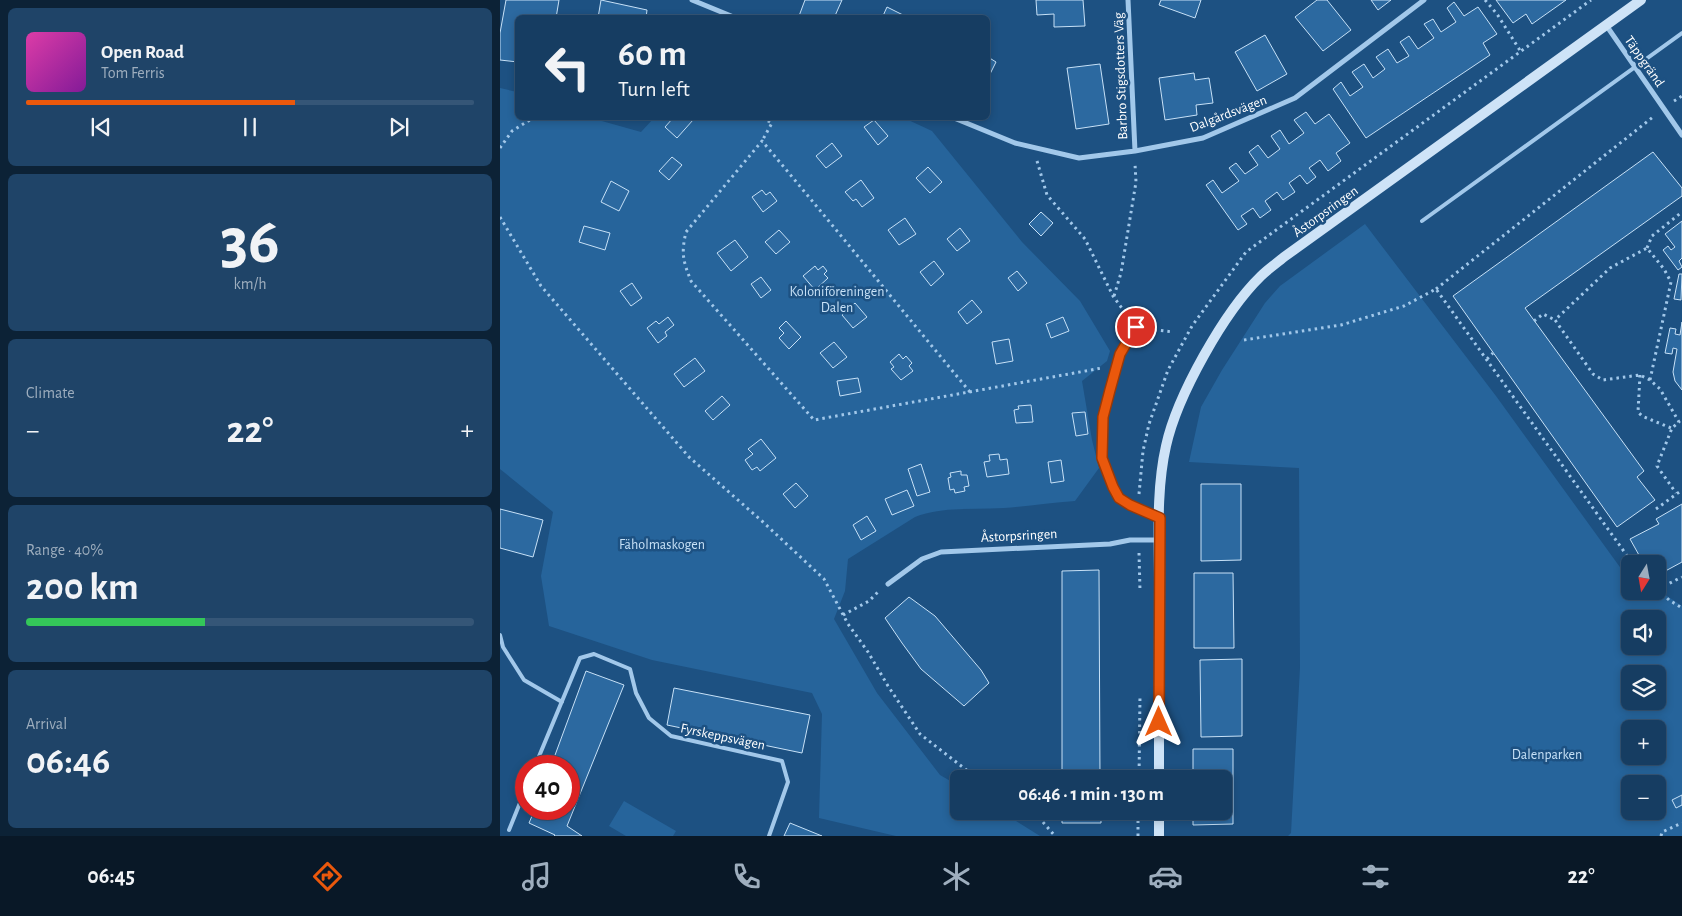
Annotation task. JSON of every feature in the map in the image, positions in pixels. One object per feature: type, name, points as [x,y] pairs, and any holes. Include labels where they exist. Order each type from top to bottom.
[{"type":"street","points":[[692,0],[729,15]]},
{"type":"street","name":"Barbro Stigsdotters Väg","points":[[1128,0],[1135,151]]},
{"type":"street","name":"Dalgårdsvägen","points":[[959,120],[1015,142],[1079,158],[1135,151],[1203,138],[1295,98],[1424,0]]},
{"type":"street","name":"Åstorpsringen","points":[[1159,770],[1161,475],[1166,446],[1175,416],[1190,383],[1233,310],[1261,277],[1292,251],[1641,0]]},
{"type":"street","name":"Täppgränd","points":[[1606,25],[1682,135]]},
{"type":"street","name":"Åstorpsringen","points":[[888,584],[922,559],[941,552],[1110,544],[1130,540],[1160,540]]},
{"type":"street","points":[[1159,820],[1159,836]]},
{"type":"lane","points":[[1422,221],[1682,33]]},
{"type":"lane","points":[[1136,327],[1120,354],[1116,365],[1103,417],[1102,458],[1119,498],[1160,518]]},
{"type":"lane","points":[[500,635],[502,647],[524,680],[562,702]]},
{"type":"lane","name":"Fyrskeppsvägen","points":[[540,755],[580,658],[594,654],[630,669],[636,693],[649,718],[671,736],[782,761],[788,782],[769,836]]},
{"type":"lane","points":[[509,830],[515,815]]},
{"type":"path","points":[[1485,0],[1497,14],[1521,52]]},
{"type":"path","points":[[1246,252],[1591,0]]},
{"type":"path","points":[[1244,340],[1341,324],[1404,306],[1436,289],[1682,96]]},
{"type":"path","points":[[500,148],[512,131],[530,120]]},
{"type":"path","points":[[766,120],[772,123],[762,141],[686,232],[682,247],[683,261],[691,281],[814,420],[1116,365]]},
{"type":"path","points":[[762,141],[970,392]]},
{"type":"path","points":[[1032,147],[1047,195],[1086,239],[1114,296],[1136,327],[1173,332]]},
{"type":"path","points":[[1114,296],[1121,273],[1136,182],[1135,151]]},
{"type":"path","points":[[1554,320],[1610,268],[1647,248],[1652,236],[1682,212]]},
{"type":"path","points":[[500,217],[540,286],[689,457],[824,579],[843,615],[920,734],[966,770]]},
{"type":"path","points":[[1647,248],[1664,269],[1671,282],[1650,380]]},
{"type":"path","points":[[1436,289],[1627,555]]},
{"type":"path","points":[[1534,321],[1543,314],[1554,320],[1593,374],[1603,380],[1640,375],[1650,380],[1660,389],[1681,423],[1672,428],[1657,466],[1676,493]]},
{"type":"path","points":[[1487,359],[1493,353]]},
{"type":"path","points":[[1640,375],[1638,412],[1642,416],[1672,428]]},
{"type":"path","points":[[1656,509],[1682,490]]},
{"type":"path","points":[[1666,586],[1682,577]]},
{"type":"path","points":[[843,615],[869,601],[888,584]]},
{"type":"path","points":[[1666,597],[1682,608]]},
{"type":"path","points":[[1039,820],[1055,836]]},
{"type":"path","points":[[1138,820],[1138,836]]},
{"type":"path","points":[[1661,836],[1662,832],[1682,823]]},
{"type":"green space","points":[[500,88],[515,92],[515,120],[598,120],[641,132],[652,120],[908,120],[932,131],[1022,242],[1080,301],[1110,351],[1107,361],[1082,381],[1092,440],[1099,468],[1075,501],[1004,508],[937,511],[915,517],[848,559],[845,591],[834,619],[877,693],[940,775],[950,781],[950,820],[1014,820],[1040,836],[896,836],[819,818],[822,714],[812,693],[652,660],[549,626],[541,576],[553,512],[500,469]]},
{"type":"green space","name":"Dalenparken","points":[[1365,224],[1496,396],[1621,569],[1621,600],[1666,600],[1666,595],[1682,606],[1682,836],[1288,836],[1291,833],[1300,668],[1299,468],[1189,462],[1201,407],[1222,370],[1265,303],[1280,286]]},
{"type":"green space","points":[[624,801],[676,831],[673,836],[626,836],[609,826]]},
{"type":"building","points":[[506,0],[559,0],[556,15],[515,15],[515,62],[500,60],[500,33]]},
{"type":"building","points":[[601,0],[647,10],[646,15],[598,15]]},
{"type":"building","points":[[805,0],[842,0],[835,15],[799,15]]},
{"type":"building","points":[[1036,0],[1083,0],[1085,26],[1054,27],[1054,14],[1037,15]]},
{"type":"building","points":[[1161,0],[1201,0],[1195,18],[1159,5]]},
{"type":"building","points":[[1317,0],[1327,0],[1351,30],[1323,51],[1295,17]]},
{"type":"building","points":[[1371,0],[1391,0],[1378,10]]},
{"type":"building","points":[[1496,0],[1566,0],[1532,24],[1526,14],[1513,23]]},
{"type":"building","points":[[1454,2],[1464,16],[1478,7],[1497,34],[1483,43],[1490,55],[1366,138],[1333,89],[1341,82],[1350,96],[1363,87],[1352,72],[1364,64],[1373,78],[1385,69],[1376,57],[1388,49],[1397,63],[1409,56],[1400,42],[1409,36],[1418,49],[1434,38],[1424,24],[1433,19],[1441,32],[1456,22],[1447,8]]},
{"type":"building","points":[[887,7],[903,15],[883,15]]},
{"type":"building","points":[[1265,35],[1287,74],[1257,91],[1235,52]]},
{"type":"building","points":[[990,58],[996,62],[990,74]]},
{"type":"building","points":[[1100,64],[1109,124],[1076,129],[1067,68]]},
{"type":"building","points":[[1194,73],[1195,80],[1209,78],[1213,103],[1196,105],[1197,115],[1165,120],[1159,78]]},
{"type":"building","points":[[1306,112],[1315,124],[1329,114],[1350,143],[1336,153],[1341,161],[1328,171],[1320,160],[1309,168],[1316,177],[1307,184],[1300,175],[1289,183],[1295,192],[1283,200],[1277,192],[1265,201],[1271,210],[1260,218],[1253,208],[1241,216],[1247,224],[1238,230],[1206,185],[1213,180],[1222,193],[1239,181],[1229,168],[1236,163],[1245,174],[1258,165],[1249,152],[1258,145],[1268,158],[1280,149],[1271,136],[1280,130],[1289,144],[1304,133],[1294,120]]},
{"type":"building","points":[[671,120],[693,120],[677,138],[665,127]]},
{"type":"building","points":[[874,120],[888,136],[878,145],[864,127]]},
{"type":"building","points":[[832,143],[842,156],[826,168],[816,156]]},
{"type":"building","points":[[1653,152],[1682,188],[1682,196],[1525,308],[1644,471],[1637,477],[1655,500],[1617,527],[1453,296]]},
{"type":"building","points":[[672,157],[682,165],[669,180],[659,171]]},
{"type":"building","points":[[928,167],[942,182],[930,193],[916,178]]},
{"type":"building","points":[[861,180],[874,198],[862,207],[856,199],[853,201],[845,192]]},
{"type":"building","points":[[611,181],[629,191],[619,211],[601,202]]},
{"type":"building","points":[[762,190],[766,195],[770,192],[777,201],[763,212],[752,197]]},
{"type":"building","points":[[1041,212],[1053,223],[1041,236],[1029,224]]},
{"type":"building","points":[[905,218],[916,234],[899,245],[888,230]]},
{"type":"building","points":[[1682,221],[1682,258],[1679,261],[1682,267],[1678,270],[1663,250],[1668,246],[1671,250],[1675,247],[1665,234]]},
{"type":"building","points":[[584,226],[610,233],[605,250],[579,242]]},
{"type":"building","points":[[960,228],[970,241],[957,251],[947,239]]},
{"type":"building","points":[[779,230],[790,242],[776,254],[765,242]]},
{"type":"building","points":[[735,240],[748,257],[731,271],[717,253]]},
{"type":"building","points":[[934,261],[944,274],[931,286],[920,272]]},
{"type":"building","points":[[815,266],[818,270],[823,266],[827,271],[824,274],[828,278],[815,290],[803,276]]},
{"type":"building","points":[[1017,271],[1027,283],[1018,291],[1008,278]]},
{"type":"building","points":[[1679,274],[1682,274],[1681,300],[1674,299]]},
{"type":"building","points":[[761,277],[771,290],[761,298],[751,284]]},
{"type":"building","points":[[632,283],[642,298],[631,306],[620,291]]},
{"type":"building","points":[[972,300],[982,312],[967,324],[958,312]]},
{"type":"building","points":[[855,303],[867,317],[853,328],[842,315]]},
{"type":"building","points":[[668,317],[674,325],[665,332],[667,336],[658,343],[647,328],[656,321],[659,324]]},
{"type":"building","points":[[1063,317],[1069,331],[1051,338],[1046,324]]},
{"type":"building","points":[[786,321],[801,337],[789,349],[779,338],[784,333],[779,328]]},
{"type":"building","points":[[1682,322],[1682,390],[1675,381],[1673,372],[1677,349],[1673,348],[1672,354],[1665,353],[1670,328],[1676,329],[1675,334],[1680,335]]},
{"type":"building","points":[[1009,339],[1013,361],[996,364],[992,342]]},
{"type":"building","points":[[834,342],[847,357],[833,368],[820,353]]},
{"type":"building","points":[[899,354],[903,359],[906,356],[912,363],[909,366],[913,371],[901,380],[891,369],[894,367],[890,362]]},
{"type":"building","points":[[695,358],[705,371],[684,387],[674,374]]},
{"type":"building","points":[[858,378],[861,392],[840,396],[837,381]]},
{"type":"building","points":[[722,396],[730,405],[713,420],[705,411]]},
{"type":"building","points":[[1031,405],[1033,422],[1016,423],[1014,410],[1019,409],[1018,406]]},
{"type":"building","points":[[1085,412],[1088,434],[1076,436],[1072,413]]},
{"type":"building","points":[[761,439],[776,458],[760,471],[757,467],[752,470],[745,460],[753,454],[748,449]]},
{"type":"building","points":[[999,454],[1000,460],[1007,459],[1009,474],[987,477],[984,462],[990,461],[989,455]]},
{"type":"building","points":[[1061,460],[1064,481],[1051,483],[1048,462]]},
{"type":"building","points":[[921,464],[930,492],[917,496],[908,469]]},
{"type":"building","points":[[961,471],[961,475],[967,475],[969,486],[964,487],[965,491],[955,493],[954,489],[950,490],[948,478],[951,477],[950,473]]},
{"type":"building","points":[[796,483],[808,496],[795,508],[783,494]]},
{"type":"building","points":[[1201,484],[1241,484],[1241,560],[1201,561]]},
{"type":"building","points":[[907,490],[914,506],[892,515],[885,499]]},
{"type":"building","points":[[1682,504],[1682,562],[1666,571],[1666,555],[1639,555],[1630,539],[1659,524],[1656,519]]},
{"type":"building","points":[[500,509],[543,520],[533,557],[500,548]]},
{"type":"building","points":[[867,516],[876,531],[861,540],[853,525]]},
{"type":"building","points":[[1099,570],[1100,770],[1062,770],[1062,571]]},
{"type":"building","points":[[1194,573],[1233,573],[1234,648],[1194,648]]},
{"type":"building","points":[[909,597],[935,616],[981,670],[989,683],[964,706],[921,669],[885,618]]},
{"type":"building","points":[[1242,659],[1242,736],[1201,737],[1200,660]]},
{"type":"building","points":[[586,671],[624,685],[580,794],[580,755],[555,755]]},
{"type":"building","points":[[674,688],[810,715],[802,753],[667,725]]},
{"type":"building","points":[[1193,749],[1233,749],[1233,824],[1193,825],[1193,820],[1232,820],[1232,770],[1193,770]]},
{"type":"building","points":[[1682,795],[1682,805],[1676,808],[1672,800]]},
{"type":"building","points":[[530,820],[569,820],[567,826],[582,836],[554,836],[529,823]]},
{"type":"building","points":[[1062,820],[1101,820],[1101,823],[1062,823]]},
{"type":"building","points":[[790,823],[822,836],[784,836]]},
{"type":"route","points":[[1136,327],[1120,354],[1110,390],[1103,417],[1102,458],[1119,498],[1160,518],[1159,722]]},
{"type":"park label","name":"Koloniföreningen Dalen","points":[[837,300]]},
{"type":"park label","name":"Fäholmaskogen","points":[[662,544]]}]
